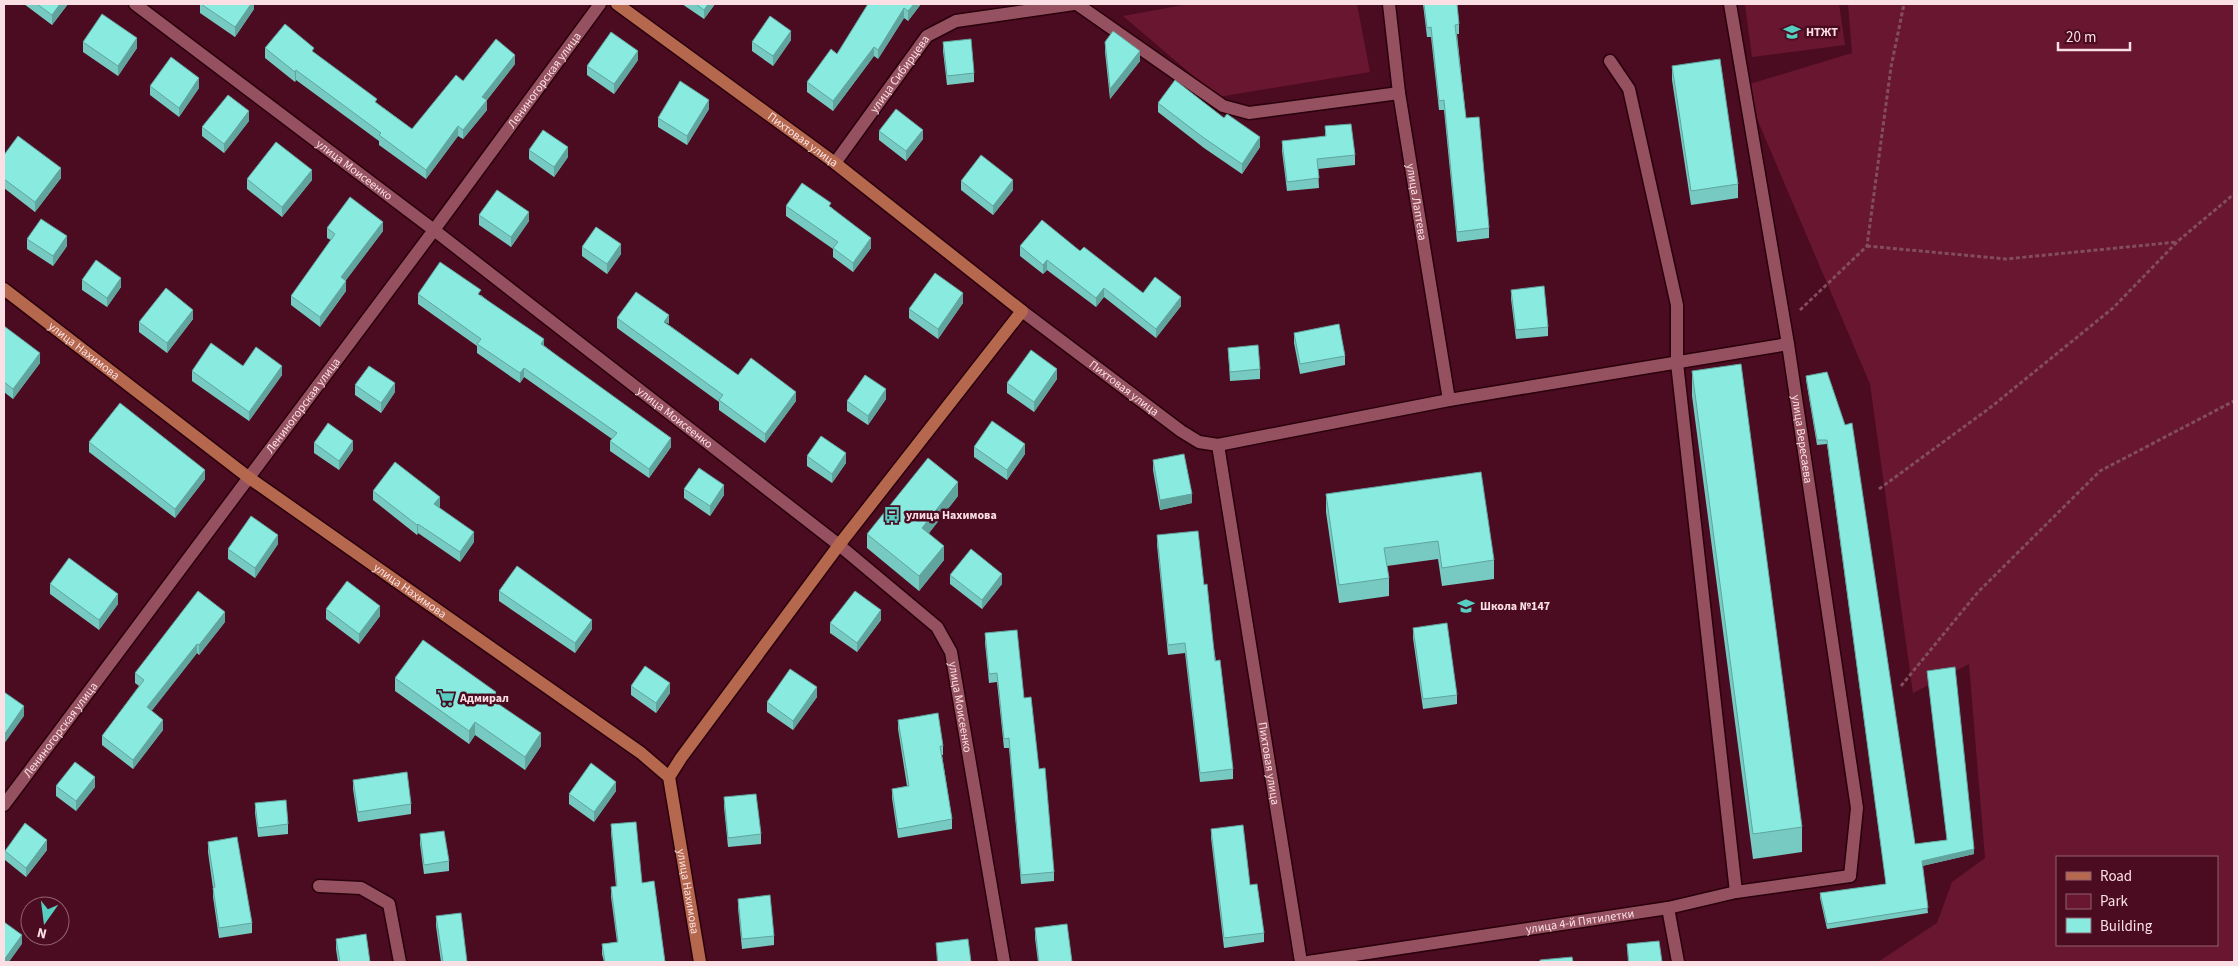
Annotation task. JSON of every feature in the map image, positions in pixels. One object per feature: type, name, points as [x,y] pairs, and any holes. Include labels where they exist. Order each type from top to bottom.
[{"type":"street","name":"улица Моисеенко","points":[[135,4],[434,230],[839,545],[937,627],[952,652],[1004,962]]},
{"type":"street","name":"Лениногорская улица","points":[[4,805],[434,230],[600,4]]},
{"type":"street","name":"Пихтовая улица","points":[[617,4],[835,162],[1022,311],[1181,431],[1199,442],[1218,445],[1301,962]]},
{"type":"street","name":"улица Сибирцева","points":[[835,162],[927,36],[956,22],[1076,4]]},
{"type":"street","points":[[1076,4],[1223,106],[1248,112],[1399,93]]},
{"type":"street","name":"улица Лаптева","points":[[1389,4],[1399,93],[1449,400]]},
{"type":"street","name":"улица Вересаева","points":[[1730,4],[1788,344],[1858,808],[1850,876]]},
{"type":"street","points":[[1610,61],[1630,89],[1677,305],[1677,363],[1736,892]]},
{"type":"street","name":"улица Нахимова","points":[[4,289],[248,477],[642,753],[669,777],[700,962]]},
{"type":"street","points":[[669,777],[680,758],[839,545],[1022,311]]},
{"type":"street","points":[[1218,445],[1449,400],[1788,344]]},
{"type":"street","name":"улица 4-й Пятилетки","points":[[1308,962],[1668,908],[1736,892],[1850,876]]},
{"type":"street","points":[[319,886],[361,888],[389,904],[400,962]]},
{"type":"street","points":[[1668,908],[1678,962]]},
{"type":"path","points":[[1794,316],[1867,246],[1891,67],[1904,4]]},
{"type":"path","points":[[1879,489],[1991,407],[2113,308],[2178,242],[2234,194]]},
{"type":"path","points":[[1867,246],[2006,259],[2178,242]]},
{"type":"path","points":[[1902,686],[1978,592],[2100,471],[2234,401]]},
{"type":"green space","points":[[1189,4],[1357,4],[1370,72],[1218,97],[1123,16]]},
{"type":"green space","points":[[1745,4],[1839,4],[1845,45],[1752,57]]},
{"type":"green space","points":[[1848,4],[2234,4],[2234,962],[1878,962],[1937,923],[1952,882],[1985,858],[1969,664],[1913,693],[1870,384],[1743,86],[1852,53]]},
{"type":"building","points":[[37,4],[60,4],[52,15]]},
{"type":"building","points":[[201,4],[251,4],[235,27]]},
{"type":"building","points":[[696,4],[708,4],[704,10]]},
{"type":"building","points":[[868,4],[914,4],[908,11],[904,8],[878,50],[874,47],[833,101],[807,82],[831,49],[837,54]]},
{"type":"building","points":[[1424,4],[1457,4],[1459,24],[1455,25],[1466,118],[1479,117],[1489,228],[1457,232],[1444,100],[1439,101],[1431,27],[1427,28]]},
{"type":"building","points":[[102,14],[137,38],[118,66],[83,42]]},
{"type":"building","points":[[770,16],[791,31],[773,56],[752,42]]},
{"type":"building","points":[[285,24],[314,48],[312,51],[377,99],[375,102],[412,129],[456,75],[463,81],[496,39],[515,55],[482,97],[487,100],[463,130],[458,126],[426,170],[379,135],[381,133],[296,70],[295,72],[265,48]]},
{"type":"building","points":[[1113,31],[1140,51],[1110,89],[1105,42]]},
{"type":"building","points":[[611,32],[638,51],[614,84],[587,66]]},
{"type":"building","points":[[971,39],[974,73],[947,76],[943,42]]},
{"type":"building","points":[[171,57],[199,78],[179,108],[150,86]]},
{"type":"building","points":[[1720,59],[1738,184],[1691,191],[1672,66]]},
{"type":"building","points":[[1175,80],[1224,118],[1227,114],[1260,137],[1242,164],[1158,103]]},
{"type":"building","points":[[680,81],[709,100],[687,136],[658,118]]},
{"type":"building","points":[[228,95],[249,111],[224,144],[202,127]]},
{"type":"building","points":[[896,109],[923,130],[906,151],[879,131]]},
{"type":"building","points":[[1351,124],[1355,155],[1317,159],[1319,178],[1287,182],[1282,141],[1326,136],[1325,126]]},
{"type":"building","points":[[543,130],[568,147],[554,167],[529,150]]},
{"type":"building","points":[[18,136],[61,168],[35,202],[4,179],[4,155]]},
{"type":"building","points":[[276,142],[312,170],[282,207],[247,179]]},
{"type":"building","points":[[981,155],[1013,180],[993,206],[961,181]]},
{"type":"building","points":[[802,183],[831,203],[829,206],[871,238],[853,263],[833,248],[838,242],[786,206]]},
{"type":"building","points":[[497,190],[529,212],[511,237],[479,215]]},
{"type":"building","points":[[350,197],[383,222],[341,277],[346,281],[320,317],[291,296],[335,234],[327,228]]},
{"type":"building","points":[[41,219],[67,236],[53,256],[27,239]]},
{"type":"building","points":[[1042,220],[1080,251],[1084,247],[1143,293],[1155,277],[1181,297],[1156,329],[1104,288],[1096,298],[1047,260],[1043,265],[1020,246]]},
{"type":"building","points":[[596,227],[621,244],[607,264],[582,247]]},
{"type":"building","points":[[96,260],[121,278],[107,298],[82,280]]},
{"type":"building","points":[[440,262],[481,290],[478,294],[544,339],[541,344],[671,438],[649,469],[610,441],[617,433],[524,368],[520,373],[477,344],[481,339],[418,294]]},
{"type":"building","points":[[935,273],[963,293],[938,329],[909,309]]},
{"type":"building","points":[[1544,286],[1548,327],[1516,330],[1511,290]]},
{"type":"building","points":[[166,288],[193,310],[167,343],[139,322]]},
{"type":"building","points":[[636,292],[669,315],[664,322],[738,375],[751,358],[796,392],[765,434],[719,400],[723,395],[617,318]]},
{"type":"building","points":[[1339,324],[1345,356],[1300,364],[1294,333]]},
{"type":"building","points":[[4,326],[40,353],[13,389],[4,382]]},
{"type":"building","points":[[211,343],[243,366],[256,347],[282,366],[249,412],[192,371]]},
{"type":"building","points":[[1258,345],[1260,369],[1230,372],[1228,348]]},
{"type":"building","points":[[1031,350],[1057,369],[1034,402],[1007,383]]},
{"type":"building","points":[[1741,364],[1802,827],[1753,834],[1692,371]]},
{"type":"building","points":[[369,366],[395,383],[381,403],[355,385]]},
{"type":"building","points":[[1827,372],[1845,425],[1852,423],[1915,844],[1947,840],[1927,671],[1955,667],[1974,849],[1922,861],[1928,908],[1827,924],[1820,893],[1886,884],[1827,440],[1817,440],[1806,376]]},
{"type":"building","points":[[865,375],[886,389],[868,416],[847,401]]},
{"type":"building","points":[[120,403],[205,470],[175,509],[89,442]]},
{"type":"building","points":[[992,421],[1025,444],[1007,470],[974,447]]},
{"type":"building","points":[[328,423],[353,441],[339,461],[314,443]]},
{"type":"building","points":[[821,436],[846,453],[832,474],[807,456]]},
{"type":"building","points":[[1184,454],[1192,494],[1160,500],[1153,460]]},
{"type":"building","points":[[928,458],[958,482],[922,528],[944,546],[919,576],[867,534]]},
{"type":"building","points":[[395,462],[440,497],[434,504],[474,532],[460,552],[417,525],[373,491]]},
{"type":"building","points":[[699,468],[724,485],[710,506],[684,489]]},
{"type":"building","points":[[1481,472],[1494,560],[1442,568],[1438,541],[1384,548],[1389,578],[1339,585],[1326,494]]},
{"type":"building","points":[[251,516],[278,535],[255,568],[228,549]]},
{"type":"building","points":[[1198,531],[1204,585],[1207,584],[1215,661],[1220,660],[1233,769],[1200,773],[1185,643],[1168,645],[1157,535]]},
{"type":"building","points":[[971,549],[1002,574],[982,600],[950,575]]},
{"type":"building","points":[[69,558],[118,594],[99,620],[50,584]]},
{"type":"building","points":[[517,566],[592,620],[575,643],[499,591]]},
{"type":"building","points":[[347,581],[380,606],[359,634],[326,609]]},
{"type":"building","points":[[198,591],[225,612],[147,707],[163,720],[133,760],[102,736],[144,680],[135,673]]},
{"type":"building","points":[[855,591],[881,610],[857,643],[830,623]]},
{"type":"building","points":[[1447,623],[1457,695],[1423,699],[1413,628]]},
{"type":"building","points":[[1017,630],[1024,698],[1031,697],[1039,769],[1045,768],[1054,872],[1021,875],[1009,738],[1004,739],[997,673],[989,674],[985,633]]},
{"type":"building","points":[[423,640],[496,692],[491,699],[541,733],[525,757],[475,722],[469,731],[395,678]]},
{"type":"building","points":[[645,666],[670,683],[656,703],[631,686]]},
{"type":"building","points":[[790,669],[817,687],[793,721],[767,702]]},
{"type":"building","points":[[4,692],[24,706],[4,735]]},
{"type":"building","points":[[938,713],[943,746],[940,746],[952,819],[898,829],[892,789],[909,786],[898,720]]},
{"type":"building","points":[[75,762],[95,777],[76,801],[56,786]]},
{"type":"building","points":[[591,763],[616,782],[594,812],[569,794]]},
{"type":"building","points":[[407,772],[411,804],[358,812],[353,780]]},
{"type":"building","points":[[756,794],[761,834],[728,838],[724,797]]},
{"type":"building","points":[[286,800],[288,824],[258,828],[255,803]]},
{"type":"building","points":[[636,822],[642,883],[654,881],[665,962],[605,962],[602,944],[618,942],[611,887],[617,886],[611,824]]},
{"type":"building","points":[[25,823],[47,840],[26,868],[5,851]]},
{"type":"building","points":[[1243,825],[1250,885],[1257,884],[1264,933],[1224,938],[1211,829]]},
{"type":"building","points":[[444,831],[449,861],[424,865],[420,834]]},
{"type":"building","points":[[237,837],[252,923],[219,928],[208,842]]},
{"type":"building","points":[[770,895],[774,936],[742,939],[738,899]]},
{"type":"building","points":[[461,913],[467,962],[443,962],[436,916]]},
{"type":"building","points":[[4,922],[20,934],[20,938],[4,960]]},
{"type":"building","points":[[1067,924],[1072,962],[1039,962],[1035,928]]},
{"type":"building","points":[[366,934],[370,962],[340,962],[336,939]]},
{"type":"building","points":[[968,939],[971,962],[938,962],[936,943]]},
{"type":"building","points":[[1659,941],[1662,962],[1629,962],[1627,944]]},
{"type":"building","points":[[1572,957],[1573,962],[1540,962],[1540,960]]},
{"type":"place","name":"НТЖТ","points":[[1792,32]]},
{"type":"place","name":"улица Нахимова","points":[[892,515]]},
{"type":"place","name":"Школа №147","points":[[1466,606]]},
{"type":"place","name":"Адмирал","points":[[446,698]]}]
